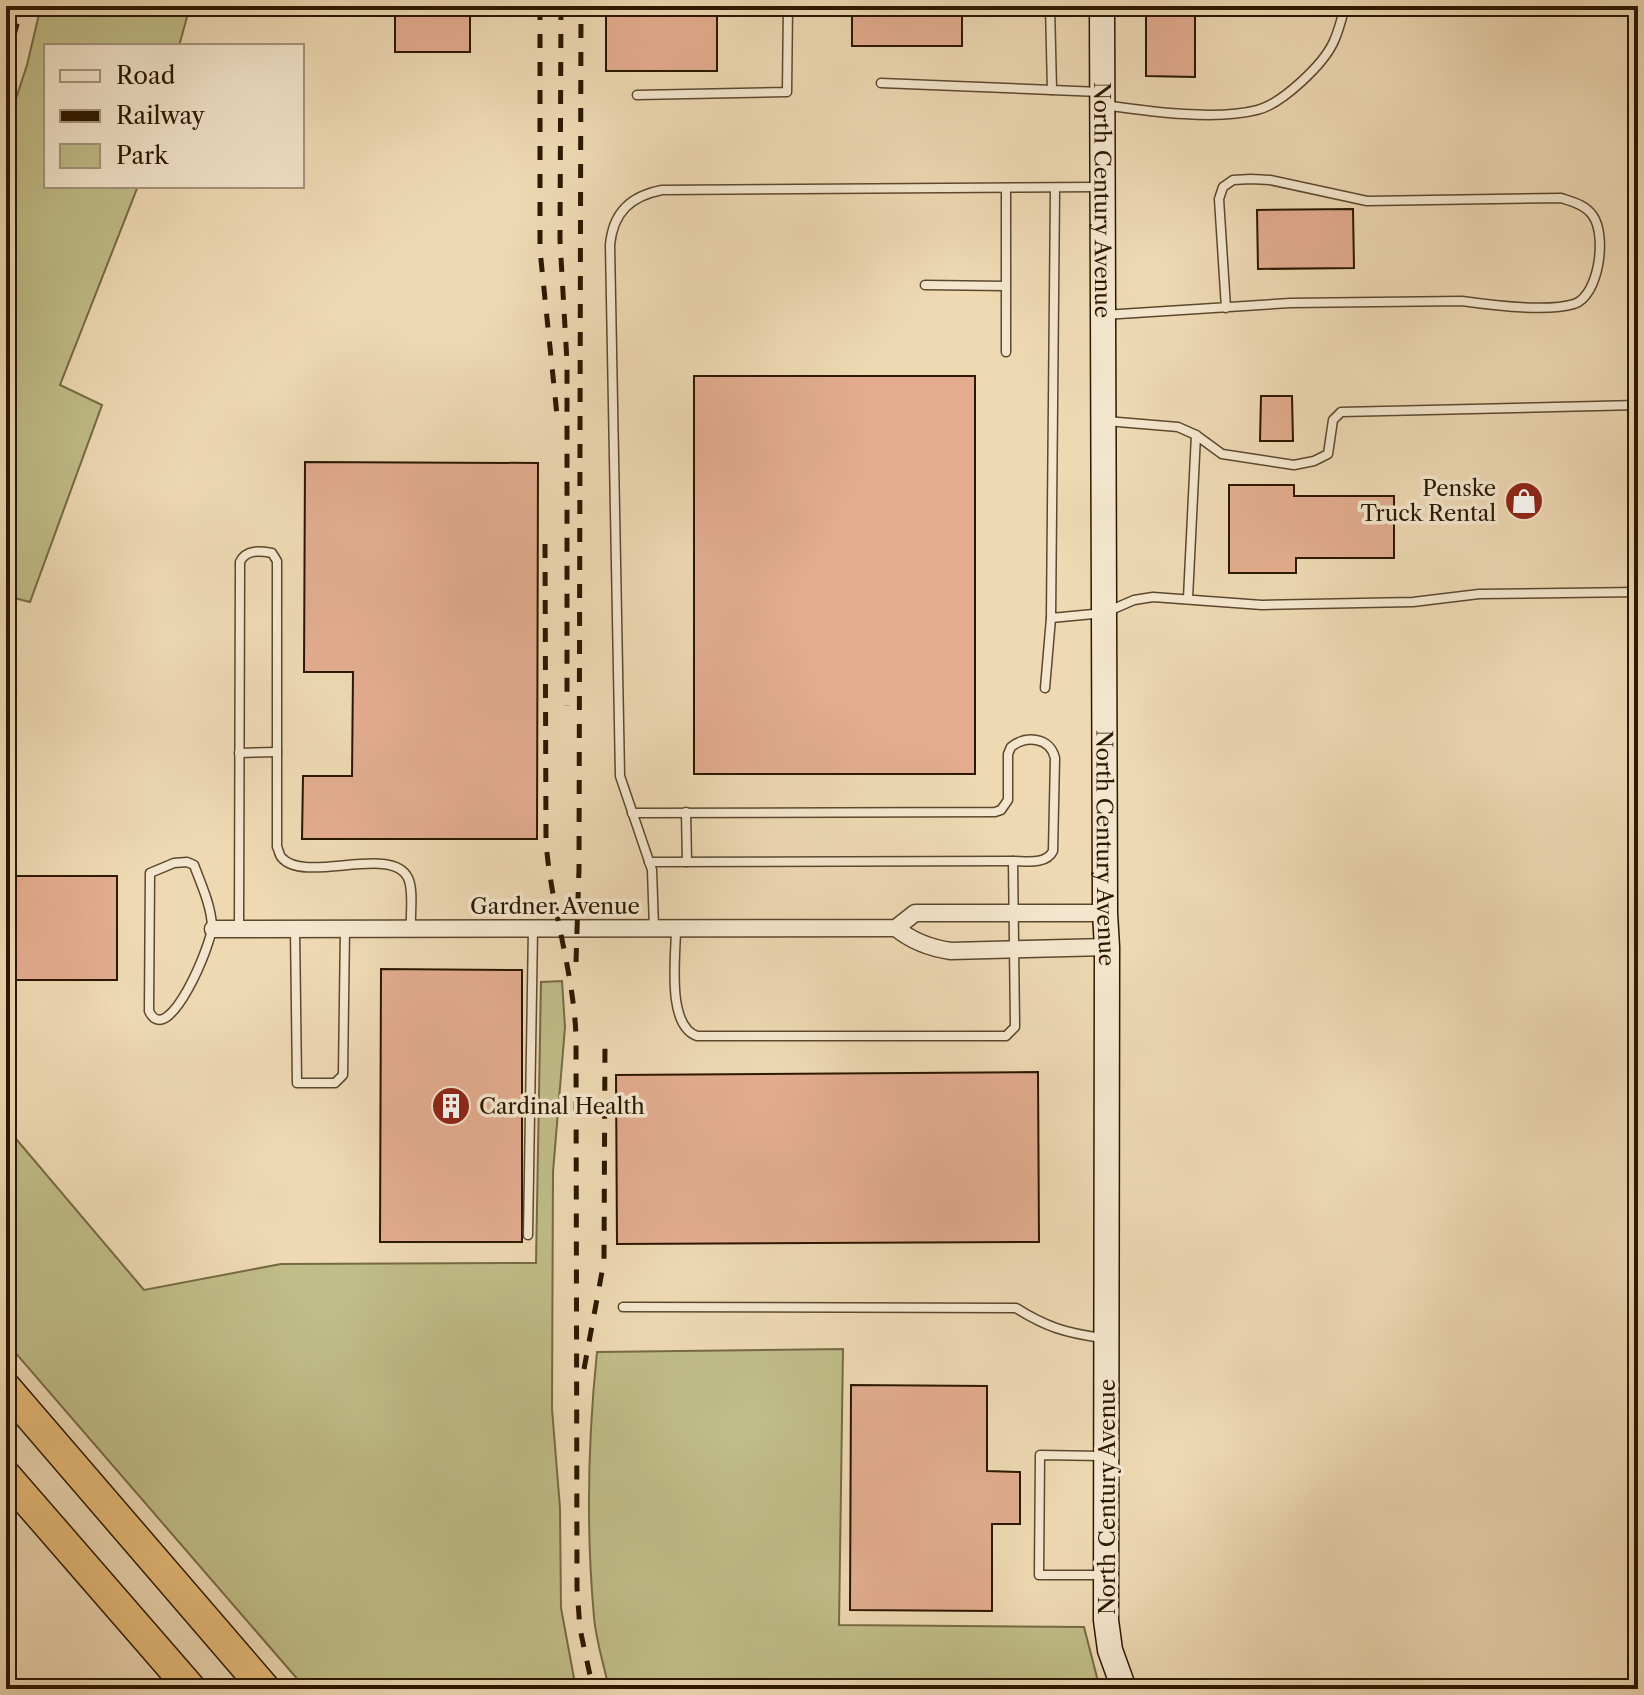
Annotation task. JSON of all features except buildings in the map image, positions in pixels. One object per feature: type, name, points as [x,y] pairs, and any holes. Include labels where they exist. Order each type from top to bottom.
[{"type":"highway","points":[[6,1388],[265,1689]]},
{"type":"highway","points":[[6,1476],[191,1689]]},
{"type":"street","name":"North Century Avenue","points":[[1102,6],[1107,947],[1106,1620],[1110,1650],[1124,1689]]},
{"type":"street","name":"Gardner Avenue","points":[[213,929],[896,928],[915,913],[1105,913]]},
{"type":"street","name":"Gardner Avenue","points":[[896,928],[908,938],[929,947],[951,951],[1107,947]]},
{"type":"lane","points":[[637,95],[787,92],[788,6]]},
{"type":"lane","points":[[1050,6],[1052,90]]},
{"type":"lane","points":[[881,83],[1052,90],[1103,98],[1150,112],[1259,110],[1295,90],[1333,44],[1345,6]]},
{"type":"lane","points":[[1103,316],[1226,308],[1290,303],[1447,301],[1513,306],[1576,304],[1591,292],[1598,265],[1599,234],[1594,216],[1579,203],[1561,198],[1367,201],[1270,180],[1233,180],[1223,187],[1219,199],[1226,308]]},
{"type":"lane","points":[[654,928],[654,887],[649,862],[620,776],[610,245],[615,220],[634,199],[662,190],[1103,187]]},
{"type":"lane","points":[[1006,189],[1006,352]]},
{"type":"lane","points":[[1045,688],[1051,618],[1055,189]]},
{"type":"lane","points":[[925,285],[1005,286]]},
{"type":"lane","points":[[1104,421],[1178,427],[1196,435],[1222,454],[1294,465],[1328,454],[1333,420],[1341,412],[1638,405]]},
{"type":"lane","points":[[1188,598],[1196,435]]},
{"type":"lane","points":[[239,928],[240,562],[242,557],[253,551],[272,553],[277,561],[277,847],[282,858],[300,867],[385,864],[401,870],[409,880],[411,928]]},
{"type":"lane","points":[[1051,618],[1104,613],[1134,600],[1153,597],[1292,604],[1413,602],[1479,594],[1638,592]]},
{"type":"lane","points":[[632,813],[995,812],[1001,810],[1008,800],[1008,754],[1011,747],[1024,740],[1038,740],[1048,744],[1055,758],[1053,851],[1044,860],[649,862]]},
{"type":"lane","points":[[239,753],[277,752]]},
{"type":"lane","points":[[686,812],[687,862]]},
{"type":"lane","points":[[676,928],[677,1013],[689,1033],[706,1037],[1002,1037],[1011,1034],[1015,1027],[1013,861]]},
{"type":"lane","points":[[174,863],[194,865],[213,929],[171,1015],[164,1020],[152,1018],[149,1011],[152,870],[174,863]]},
{"type":"lane","points":[[528,1235],[533,927]]},
{"type":"lane","points":[[295,928],[297,1083],[335,1083],[343,1075],[345,928]]},
{"type":"lane","points":[[623,1307],[1016,1308],[1041,1324],[1070,1334],[1107,1338]]},
{"type":"lane","points":[[1106,1456],[1040,1455],[1039,1575],[1106,1575]]},
{"type":"green space","points":[[41,6],[190,6],[180,44],[44,44],[44,188],[137,188],[60,385],[102,405],[30,602],[6,596],[6,129],[27,65]]},
{"type":"green space","points":[[562,981],[565,1027],[553,1172],[552,1409],[560,1508],[561,1608],[576,1689],[306,1689],[6,1342],[6,1127],[144,1290],[281,1264],[536,1263],[541,982]]},
{"type":"green space","points":[[843,1349],[839,1625],[1084,1627],[1100,1689],[609,1689],[598,1644],[591,1584],[590,1451],[597,1352]]},
{"type":"railway","points":[[6,64],[22,6]]},
{"type":"railway","points":[[540,6],[540,250],[558,425]]},
{"type":"railway","points":[[561,6],[560,240],[567,362],[567,706]]},
{"type":"railway","points":[[576,962],[579,869],[581,6]]},
{"type":"railway","points":[[545,544],[546,842],[571,986],[576,1035],[577,1588],[580,1629],[593,1689]]},
{"type":"railway","points":[[584,1369],[604,1261],[605,1040]]},
{"type":"place","name":"Penske Truck Rental","points":[[1524,501]]},
{"type":"place","name":"Cardinal Health","points":[[451,1106]]}]
